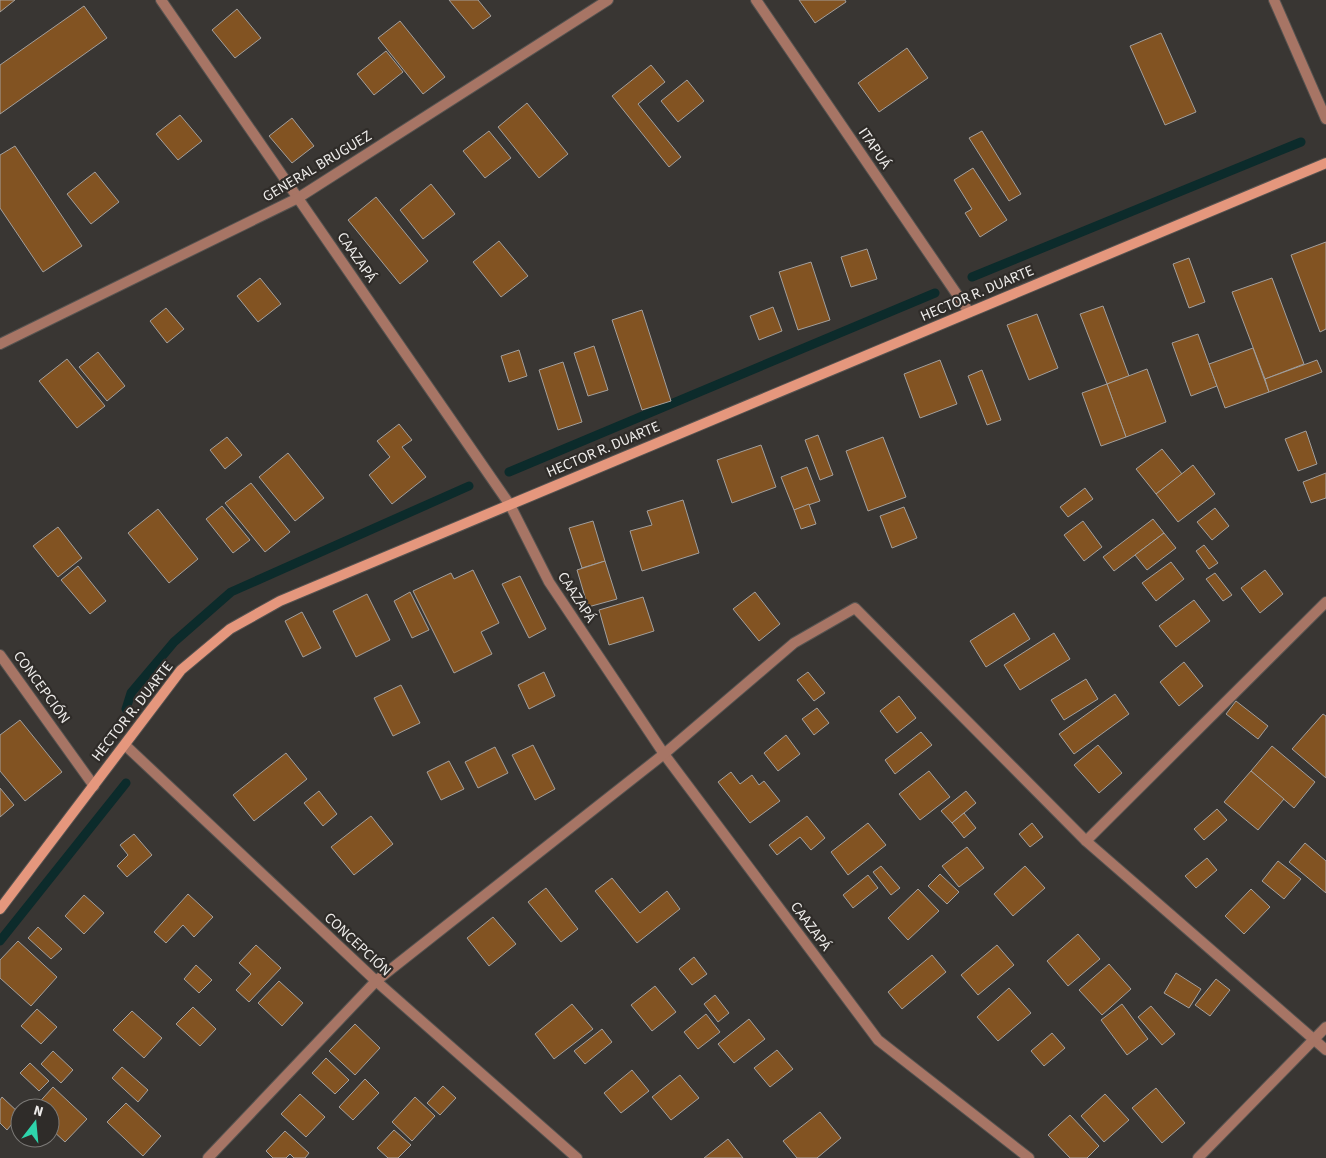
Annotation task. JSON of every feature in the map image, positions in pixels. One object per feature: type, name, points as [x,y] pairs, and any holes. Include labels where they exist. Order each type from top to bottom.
[{"type":"street","name":"CAAZAPÁ","points":[[161,0],[510,505],[549,582],[664,754],[878,1040],[1029,1158]]},
{"type":"street","name":"GENERAL BRUGUEZ","points":[[0,344],[298,198],[608,0]]},
{"type":"street","name":"ITAPUÁ","points":[[756,0],[969,312]]},
{"type":"street","points":[[1274,0],[1326,119]]},
{"type":"street","name":"HECTOR R. DUARTE","points":[[0,909],[181,670],[230,629],[280,601],[1326,163]]},
{"type":"street","points":[[1086,841],[1326,602]]},
{"type":"street","points":[[208,1158],[376,981],[664,754],[794,643],[855,608],[1086,841],[1326,1050]]},
{"type":"street","name":"CONCEPCIÓN","points":[[0,655],[94,786]]},
{"type":"street","name":"CONCEPCIÓN","points":[[125,745],[376,981],[577,1158]]},
{"type":"street","points":[[1198,1158],[1326,1027]]},
{"type":"building","points":[[0,0],[15,0],[0,12]]},
{"type":"building","points":[[449,0],[478,0],[491,16],[473,29]]},
{"type":"building","points":[[799,0],[845,0],[846,2],[815,23]]},
{"type":"building","points":[[84,6],[107,38],[0,114],[0,65]]},
{"type":"building","points":[[237,9],[261,38],[235,58],[212,30]]},
{"type":"building","points":[[400,21],[445,77],[423,94],[378,38]]},
{"type":"building","points":[[1161,33],[1196,112],[1165,125],[1130,46]]},
{"type":"building","points":[[907,48],[928,78],[879,112],[858,83]]},
{"type":"building","points":[[386,51],[403,72],[374,95],[357,74]]},
{"type":"building","points":[[651,65],[665,82],[638,104],[681,157],[669,167],[612,96]]},
{"type":"building","points":[[687,80],[704,101],[678,122],[661,101]]},
{"type":"building","points":[[527,103],[568,154],[539,178],[498,127]]},
{"type":"building","points":[[180,115],[202,141],[178,160],[156,134]]},
{"type":"building","points":[[292,118],[314,146],[292,163],[269,136]]},
{"type":"building","points":[[489,131],[511,158],[485,178],[463,151]]},
{"type":"building","points":[[982,131],[1021,194],[1009,201],[969,138]]},
{"type":"building","points":[[15,146],[82,246],[43,272],[0,208],[0,155]]},
{"type":"building","points":[[973,168],[1007,220],[980,237],[965,213],[972,209],[954,180]]},
{"type":"building","points":[[95,172],[119,202],[91,224],[67,194]]},
{"type":"building","points":[[431,184],[455,214],[423,239],[400,210]]},
{"type":"building","points":[[376,197],[428,261],[400,284],[348,220]]},
{"type":"building","points":[[499,241],[528,276],[501,297],[473,262]]},
{"type":"building","points":[[1326,242],[1326,329],[1320,332],[1291,255]]},
{"type":"building","points":[[867,249],[877,279],[851,287],[841,257]]},
{"type":"building","points":[[1189,258],[1205,302],[1189,308],[1173,264]]},
{"type":"building","points":[[811,262],[830,320],[798,330],[779,272]]},
{"type":"building","points":[[260,278],[281,304],[258,322],[237,296]]},
{"type":"building","points":[[1272,278],[1304,364],[1265,379],[1232,292]]},
{"type":"building","points":[[1103,306],[1129,376],[1107,384],[1080,314]]},
{"type":"building","points":[[773,307],[782,331],[759,340],[750,316]]},
{"type":"building","points":[[166,308],[184,329],[167,343],[150,321]]},
{"type":"building","points":[[642,310],[671,401],[642,410],[612,320]]},
{"type":"building","points":[[1037,314],[1058,368],[1029,380],[1007,325]]},
{"type":"building","points":[[1198,334],[1217,386],[1191,396],[1172,343]]},
{"type":"building","points":[[594,346],[608,390],[588,396],[574,353]]},
{"type":"building","points":[[1253,348],[1269,392],[1225,408],[1209,364]]},
{"type":"building","points":[[519,350],[527,376],[509,382],[501,356]]},
{"type":"building","points":[[98,352],[125,386],[107,401],[79,367]]},
{"type":"building","points":[[67,359],[105,406],[77,428],[39,381]]},
{"type":"building","points":[[940,360],[957,404],[920,418],[904,374]]},
{"type":"building","points":[[1317,360],[1322,372],[1269,392],[1265,379]]},
{"type":"building","points":[[563,362],[582,422],[558,430],[539,370]]},
{"type":"building","points":[[1147,369],[1166,422],[1126,437],[1107,384]]},
{"type":"building","points":[[982,370],[1001,420],[987,425],[968,376]]},
{"type":"building","points":[[1107,384],[1126,437],[1101,446],[1082,393]]},
{"type":"building","points":[[399,424],[412,440],[402,447],[426,477],[392,504],[369,475],[390,457],[377,441]]},
{"type":"building","points":[[1306,431],[1317,464],[1298,471],[1285,439]]},
{"type":"building","points":[[818,435],[833,475],[820,480],[805,440]]},
{"type":"building","points":[[227,437],[242,455],[225,469],[210,450]]},
{"type":"building","points":[[883,437],[906,497],[868,511],[846,451]]},
{"type":"building","points":[[761,445],[776,487],[732,503],[717,460]]},
{"type":"building","points":[[1162,449],[1182,474],[1156,494],[1136,469]]},
{"type":"building","points":[[288,453],[324,498],[295,521],[259,477]]},
{"type":"building","points":[[1193,465],[1215,494],[1178,522],[1156,494]]},
{"type":"building","points":[[807,467],[820,501],[794,510],[781,477]]},
{"type":"building","points":[[1326,473],[1326,498],[1311,503],[1303,482]]},
{"type":"building","points":[[251,483],[290,532],[265,552],[225,503]]},
{"type":"building","points":[[1085,488],[1093,499],[1068,517],[1060,507]]},
{"type":"building","points":[[683,500],[699,553],[642,571],[630,531],[652,525],[647,511]]},
{"type":"building","points":[[809,504],[816,524],[801,529],[794,510]]},
{"type":"building","points":[[222,506],[250,540],[233,553],[206,519]]},
{"type":"building","points":[[904,507],[917,538],[892,548],[880,516]]},
{"type":"building","points":[[1215,508],[1229,526],[1212,540],[1197,522]]},
{"type":"building","points":[[158,509],[198,559],[169,583],[128,533]]},
{"type":"building","points":[[1153,519],[1164,533],[1114,571],[1103,557]]},
{"type":"building","points":[[593,521],[605,561],[582,568],[569,528]]},
{"type":"building","points":[[1083,521],[1102,547],[1084,561],[1064,535]]},
{"type":"building","points":[[58,527],[82,558],[58,577],[33,546]]},
{"type":"building","points":[[1164,533],[1176,548],[1147,570],[1135,555]]},
{"type":"building","points":[[1204,545],[1218,563],[1209,569],[1196,551]]},
{"type":"building","points":[[605,561],[617,599],[588,607],[577,570]]},
{"type":"building","points":[[1171,562],[1184,579],[1156,601],[1142,583]]},
{"type":"building","points":[[78,566],[106,601],[90,614],[61,580]]},
{"type":"building","points":[[473,570],[499,623],[481,632],[492,654],[454,673],[413,591],[451,573],[454,579]]},
{"type":"building","points":[[1265,570],[1283,594],[1260,613],[1241,588]]},
{"type":"building","points":[[1215,573],[1232,595],[1223,601],[1206,579]]},
{"type":"building","points":[[520,576],[546,629],[529,638],[502,584]]},
{"type":"building","points":[[410,592],[429,630],[412,638],[394,601]]},
{"type":"building","points":[[755,592],[780,624],[759,641],[733,609]]},
{"type":"building","points":[[367,594],[390,640],[356,657],[333,611]]},
{"type":"building","points":[[643,597],[654,631],[609,645],[599,610]]},
{"type":"building","points":[[1194,600],[1210,621],[1176,647],[1159,626]]},
{"type":"building","points":[[302,612],[321,648],[303,657],[285,621]]},
{"type":"building","points":[[1014,613],[1030,639],[986,667],[970,641]]},
{"type":"building","points":[[1054,633],[1070,659],[1020,690],[1004,665]]},
{"type":"building","points":[[1184,662],[1203,686],[1179,706],[1160,682]]},
{"type":"building","points":[[544,672],[555,696],[529,709],[518,685]]},
{"type":"building","points":[[808,672],[825,693],[814,701],[797,680]]},
{"type":"building","points":[[1086,679],[1098,699],[1064,720],[1051,700]]},
{"type":"building","points":[[401,685],[420,723],[393,736],[374,698]]},
{"type":"building","points":[[1115,694],[1129,714],[1074,754],[1059,734]]},
{"type":"building","points":[[899,696],[916,718],[897,733],[880,711]]},
{"type":"building","points":[[1236,701],[1268,726],[1258,739],[1226,714]]},
{"type":"building","points":[[817,708],[829,723],[814,735],[802,719]]},
{"type":"building","points":[[1323,714],[1326,716],[1326,778],[1292,749]]},
{"type":"building","points":[[20,720],[62,772],[25,801],[0,771],[0,735]]},
{"type":"building","points":[[921,732],[932,745],[895,774],[885,760]]},
{"type":"building","points":[[786,735],[800,754],[778,771],[764,753]]},
{"type":"building","points":[[533,745],[555,789],[535,800],[512,755]]},
{"type":"building","points":[[1098,745],[1122,773],[1099,793],[1074,765]]},
{"type":"building","points":[[1272,746],[1315,782],[1294,808],[1251,771]]},
{"type":"building","points":[[495,747],[508,773],[478,788],[465,762]]},
{"type":"building","points":[[286,753],[307,779],[254,821],[233,795]]},
{"type":"building","points":[[449,761],[464,789],[441,800],[427,772]]},
{"type":"building","points":[[929,771],[950,797],[920,820],[899,794]]},
{"type":"building","points":[[1251,771],[1284,799],[1258,830],[1224,802]]},
{"type":"building","points":[[731,772],[740,784],[752,775],[759,785],[764,781],[780,801],[750,823],[718,782]]},
{"type":"building","points":[[0,788],[14,805],[0,817]]},
{"type":"building","points":[[319,791],[337,814],[323,826],[304,803]]},
{"type":"building","points":[[966,791],[976,803],[952,823],[941,811]]},
{"type":"building","points":[[1217,809],[1227,820],[1204,840],[1194,829]]},
{"type":"building","points":[[964,813],[976,828],[964,838],[952,823]]},
{"type":"building","points":[[371,816],[393,844],[354,875],[331,847]]},
{"type":"building","points":[[807,816],[825,838],[811,850],[800,837],[777,855],[769,845]]},
{"type":"building","points":[[868,823],[886,845],[848,875],[831,852]]},
{"type":"building","points":[[1032,823],[1043,837],[1030,847],[1019,834]]},
{"type":"building","points":[[134,834],[152,855],[127,877],[117,866],[128,855],[120,845]]},
{"type":"building","points":[[1305,843],[1326,861],[1326,893],[1289,862]]},
{"type":"building","points":[[967,847],[984,868],[959,887],[942,866]]},
{"type":"building","points":[[1207,858],[1217,870],[1196,888],[1185,876]]},
{"type":"building","points":[[1278,861],[1301,879],[1284,899],[1262,881]]},
{"type":"building","points":[[881,866],[900,888],[891,895],[873,872]]},
{"type":"building","points":[[1025,866],[1045,888],[1013,916],[994,894]]},
{"type":"building","points":[[940,874],[959,892],[947,904],[928,886]]},
{"type":"building","points":[[868,875],[878,888],[853,908],[843,895]]},
{"type":"building","points":[[612,878],[640,913],[667,891],[680,909],[637,943],[595,891]]},
{"type":"building","points":[[546,888],[578,929],[561,942],[528,902]]},
{"type":"building","points":[[918,889],[939,911],[908,940],[888,918]]},
{"type":"building","points":[[1251,889],[1270,907],[1244,934],[1225,916]]},
{"type":"building","points":[[188,894],[213,917],[194,937],[183,925],[166,943],[154,932]]},
{"type":"building","points":[[84,895],[104,913],[84,934],[65,916]]},
{"type":"building","points":[[493,917],[516,944],[489,966],[467,938]]},
{"type":"building","points":[[38,927],[62,949],[51,959],[28,938]]},
{"type":"building","points":[[1078,934],[1100,959],[1068,986],[1047,961]]},
{"type":"building","points":[[18,941],[57,977],[31,1006],[0,978],[0,960]]},
{"type":"building","points":[[256,945],[281,968],[249,1002],[236,990],[251,974],[239,963]]},
{"type":"building","points":[[997,945],[1014,965],[978,995],[961,975]]},
{"type":"building","points":[[932,955],[946,972],[902,1009],[888,992]]},
{"type":"building","points":[[694,957],[707,974],[692,985],[679,969]]},
{"type":"building","points":[[1109,964],[1131,989],[1102,1015],[1079,990]]},
{"type":"building","points":[[196,965],[212,980],[199,993],[184,979]]},
{"type":"building","points":[[1176,973],[1201,989],[1189,1008],[1164,993]]},
{"type":"building","points":[[1216,979],[1230,990],[1210,1016],[1195,1005]]},
{"type":"building","points":[[279,981],[303,1003],[282,1026],[258,1003]]},
{"type":"building","points":[[655,986],[676,1012],[652,1031],[631,1005]]},
{"type":"building","points":[[1009,988],[1031,1013],[998,1041],[977,1017]]},
{"type":"building","points":[[715,995],[729,1013],[718,1022],[704,1004]]},
{"type":"building","points":[[572,1004],[593,1029],[554,1059],[535,1034]]},
{"type":"building","points":[[1122,1004],[1148,1039],[1127,1055],[1101,1020]]},
{"type":"building","points":[[1151,1006],[1175,1034],[1162,1045],[1138,1017]]},
{"type":"building","points":[[193,1007],[216,1029],[200,1046],[176,1024]]},
{"type":"building","points":[[37,1009],[57,1027],[41,1044],[21,1026]]},
{"type":"building","points":[[132,1011],[162,1038],[144,1058],[113,1030]]},
{"type":"building","points":[[706,1014],[720,1032],[698,1049],[684,1032]]},
{"type":"building","points":[[749,1019],[765,1039],[734,1063],[718,1044]]},
{"type":"building","points":[[355,1024],[380,1048],[355,1075],[329,1051]]},
{"type":"building","points":[[602,1029],[612,1042],[585,1064],[574,1051]]},
{"type":"building","points":[[1052,1033],[1065,1048],[1044,1066],[1031,1051]]},
{"type":"building","points":[[777,1050],[793,1069],[770,1087],[754,1068]]},
{"type":"building","points":[[53,1051],[73,1070],[61,1083],[41,1064]]},
{"type":"building","points":[[326,1058],[349,1080],[335,1094],[312,1073]]},
{"type":"building","points":[[30,1063],[49,1081],[39,1091],[20,1073]]},
{"type":"building","points":[[122,1067],[148,1090],[138,1102],[112,1078]]},
{"type":"building","points":[[632,1070],[649,1091],[621,1113],[604,1093]]},
{"type":"building","points":[[680,1075],[699,1098],[671,1120],[652,1097]]},
{"type":"building","points":[[365,1079],[379,1093],[353,1120],[339,1107]]},
{"type":"building","points":[[443,1086],[456,1098],[440,1115],[427,1103]]},
{"type":"building","points":[[53,1087],[87,1119],[65,1142],[60,1137],[60,1098],[43,1098]]},
{"type":"building","points":[[1156,1088],[1185,1123],[1162,1143],[1132,1108]]},
{"type":"building","points":[[300,1094],[325,1117],[306,1137],[281,1114]]},
{"type":"building","points":[[1105,1094],[1129,1120],[1104,1142],[1081,1116]]},
{"type":"building","points":[[2,1097],[10,1105],[10,1126],[7,1130],[0,1123],[0,1100]]},
{"type":"building","points":[[415,1097],[435,1116],[412,1141],[392,1122]]},
{"type":"building","points":[[126,1103],[161,1136],[143,1156],[107,1122]]},
{"type":"building","points":[[820,1112],[841,1138],[817,1158],[797,1158],[783,1141]]},
{"type":"building","points":[[1070,1115],[1099,1146],[1087,1158],[1070,1158],[1048,1135]]},
{"type":"building","points":[[394,1130],[411,1145],[398,1158],[388,1158],[377,1148]]},
{"type":"building","points":[[285,1131],[309,1153],[305,1158],[294,1158],[290,1154],[286,1158],[273,1158],[266,1151]]},
{"type":"building","points":[[728,1139],[743,1158],[704,1158]]},
{"type":"waterway","points":[[972,277],[1301,142]]},
{"type":"waterway","points":[[509,472],[935,293]]},
{"type":"waterway","points":[[126,709],[131,693],[174,642],[231,592],[469,486]]},
{"type":"waterway","points":[[0,941],[126,783]]}]
